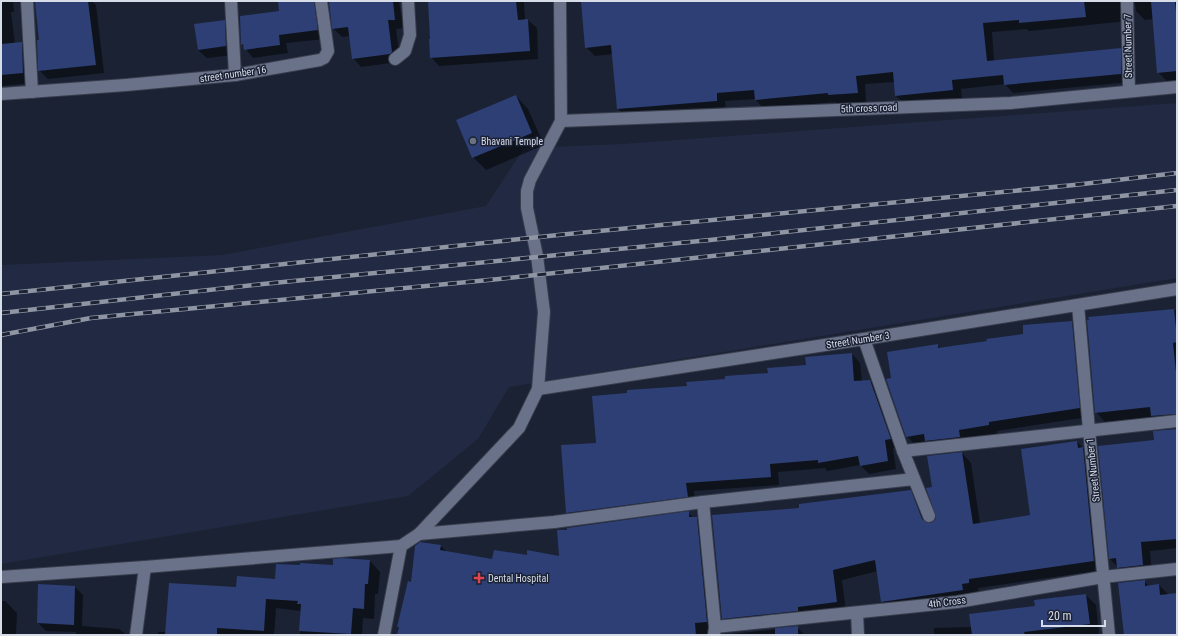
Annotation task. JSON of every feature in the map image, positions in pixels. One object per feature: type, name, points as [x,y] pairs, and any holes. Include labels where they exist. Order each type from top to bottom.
[{"type":"street","points":[[27,1],[32,92]]},
{"type":"street","points":[[231,1],[235,75]]},
{"type":"street","name":"street number 16","points":[[1,94],[235,75],[320,60],[327,54],[328,45],[321,1]]},
{"type":"street","points":[[395,59],[405,51],[410,35],[408,1]]},
{"type":"street","points":[[1,577],[401,546],[419,534],[519,428],[538,389],[544,312],[537,256],[527,208],[527,191],[530,180],[561,121],[560,1]]},
{"type":"street","name":"Street Number 7","points":[[1127,1],[1128,91]]},
{"type":"street","name":"5th cross road","points":[[561,121],[1011,103],[1177,87]]},
{"type":"street","name":"Street Number 3","points":[[538,389],[1177,289]]},
{"type":"street","name":"Street Number 1","points":[[1078,304],[1109,635]]},
{"type":"street","points":[[864,339],[903,451],[930,516]]},
{"type":"street","points":[[903,451],[1177,421]]},
{"type":"street","points":[[419,534],[554,522],[703,502],[914,479]]},
{"type":"street","points":[[703,502],[714,631]]},
{"type":"street","points":[[384,635],[401,546]]},
{"type":"street","points":[[136,635],[145,567]]},
{"type":"street","name":"4th Cross","points":[[714,631],[957,602],[1103,577],[1177,569]]},
{"type":"street","points":[[857,613],[858,635]]},
{"type":"shaded area","points":[[1177,103],[1177,278],[509,387],[478,439],[408,496],[1,564],[1,265],[222,255],[486,206],[524,148],[623,144]]},
{"type":"building","points":[[88,1],[96,65],[38,71],[37,40],[39,40],[35,2]]},
{"type":"building","points":[[278,1],[314,1],[318,30],[279,35],[280,45],[244,50],[243,44],[241,45],[240,16],[279,11]]},
{"type":"building","points":[[329,1],[393,1],[395,20],[388,20],[392,52],[390,54],[352,59],[348,27],[332,29]]},
{"type":"building","points":[[428,1],[516,1],[518,20],[528,19],[530,51],[430,58]]},
{"type":"building","points":[[581,1],[1084,1],[1086,17],[1019,23],[1019,20],[983,23],[987,61],[1121,48],[1121,74],[1004,85],[1003,75],[952,80],[953,90],[895,96],[893,72],[856,76],[858,93],[828,95],[828,93],[755,100],[754,90],[717,93],[717,101],[617,109],[611,45],[585,48]]},
{"type":"building","points":[[1151,1],[1175,1],[1177,23],[1177,71],[1157,73]]},
{"type":"building","points":[[225,20],[226,46],[198,50],[194,24]]},
{"type":"building","points":[[22,42],[23,73],[1,75],[1,44]]},
{"type":"building","points":[[516,95],[532,133],[472,158],[456,120]]},
{"type":"building","points":[[1174,309],[1177,338],[1177,342],[1173,343],[1177,382],[1177,414],[1151,416],[1150,407],[1095,413],[1087,320],[1089,320],[1088,317]]},
{"type":"building","points":[[1072,321],[1080,408],[989,422],[989,425],[959,430],[960,437],[925,441],[924,434],[906,437],[886,379],[891,378],[887,352],[938,344],[938,348],[987,341],[986,339],[1023,334],[1023,325]]},
{"type":"building","points":[[852,353],[854,381],[870,380],[891,439],[885,440],[888,461],[860,466],[858,456],[818,463],[818,460],[770,464],[771,477],[686,483],[688,497],[566,513],[561,445],[596,443],[592,396],[627,393],[627,390],[687,386],[686,382],[725,379],[725,376],[768,373],[767,368],[806,365],[805,357]]},
{"type":"building","points":[[1177,429],[1177,539],[1141,542],[1143,565],[1117,568],[1116,558],[1109,559],[1098,446],[1154,440],[1153,431]]},
{"type":"building","points":[[1077,441],[1078,448],[1083,447],[1094,561],[969,579],[969,583],[962,584],[963,590],[881,602],[875,560],[833,570],[837,602],[798,607],[798,611],[722,619],[712,515],[799,508],[799,504],[911,490],[922,519],[928,523],[931,523],[936,517],[926,488],[932,487],[927,456],[962,452],[973,524],[1030,515],[1021,449]]},
{"type":"building","points":[[689,511],[689,517],[697,517],[707,622],[695,623],[696,635],[397,635],[399,627],[397,627],[408,581],[411,582],[415,546],[420,542],[441,545],[440,550],[492,559],[494,550],[527,555],[527,550],[559,556],[557,530],[567,530],[567,528]]},
{"type":"building","points":[[341,558],[370,560],[368,584],[365,584],[364,609],[353,608],[351,634],[299,631],[301,604],[297,604],[298,601],[266,599],[264,631],[217,628],[217,635],[165,635],[169,583],[236,587],[237,576],[275,579],[276,564],[300,565],[300,563],[333,565],[333,559]]},
{"type":"building","points":[[1145,580],[1145,586],[1159,584],[1160,595],[1177,593],[1177,635],[1124,635],[1118,583]]},
{"type":"building","points":[[38,584],[75,586],[74,625],[37,623]]},
{"type":"building","points":[[1086,594],[1090,624],[1024,632],[1025,635],[972,635],[969,614],[1035,606],[1034,600]]},
{"type":"building","points":[[798,626],[798,635],[775,635],[775,628]]},
{"type":"railway","points":[[1,294],[568,234],[1074,185],[1177,173]]},
{"type":"railway","points":[[1,313],[263,284],[710,240],[1177,190]]},
{"type":"railway","points":[[1,335],[91,318],[499,279],[1177,206]]},
{"type":"place","name":"Bhavani Temple","points":[[473,141]]},
{"type":"place","name":"Dental Hospital","points":[[479,578]]}]
